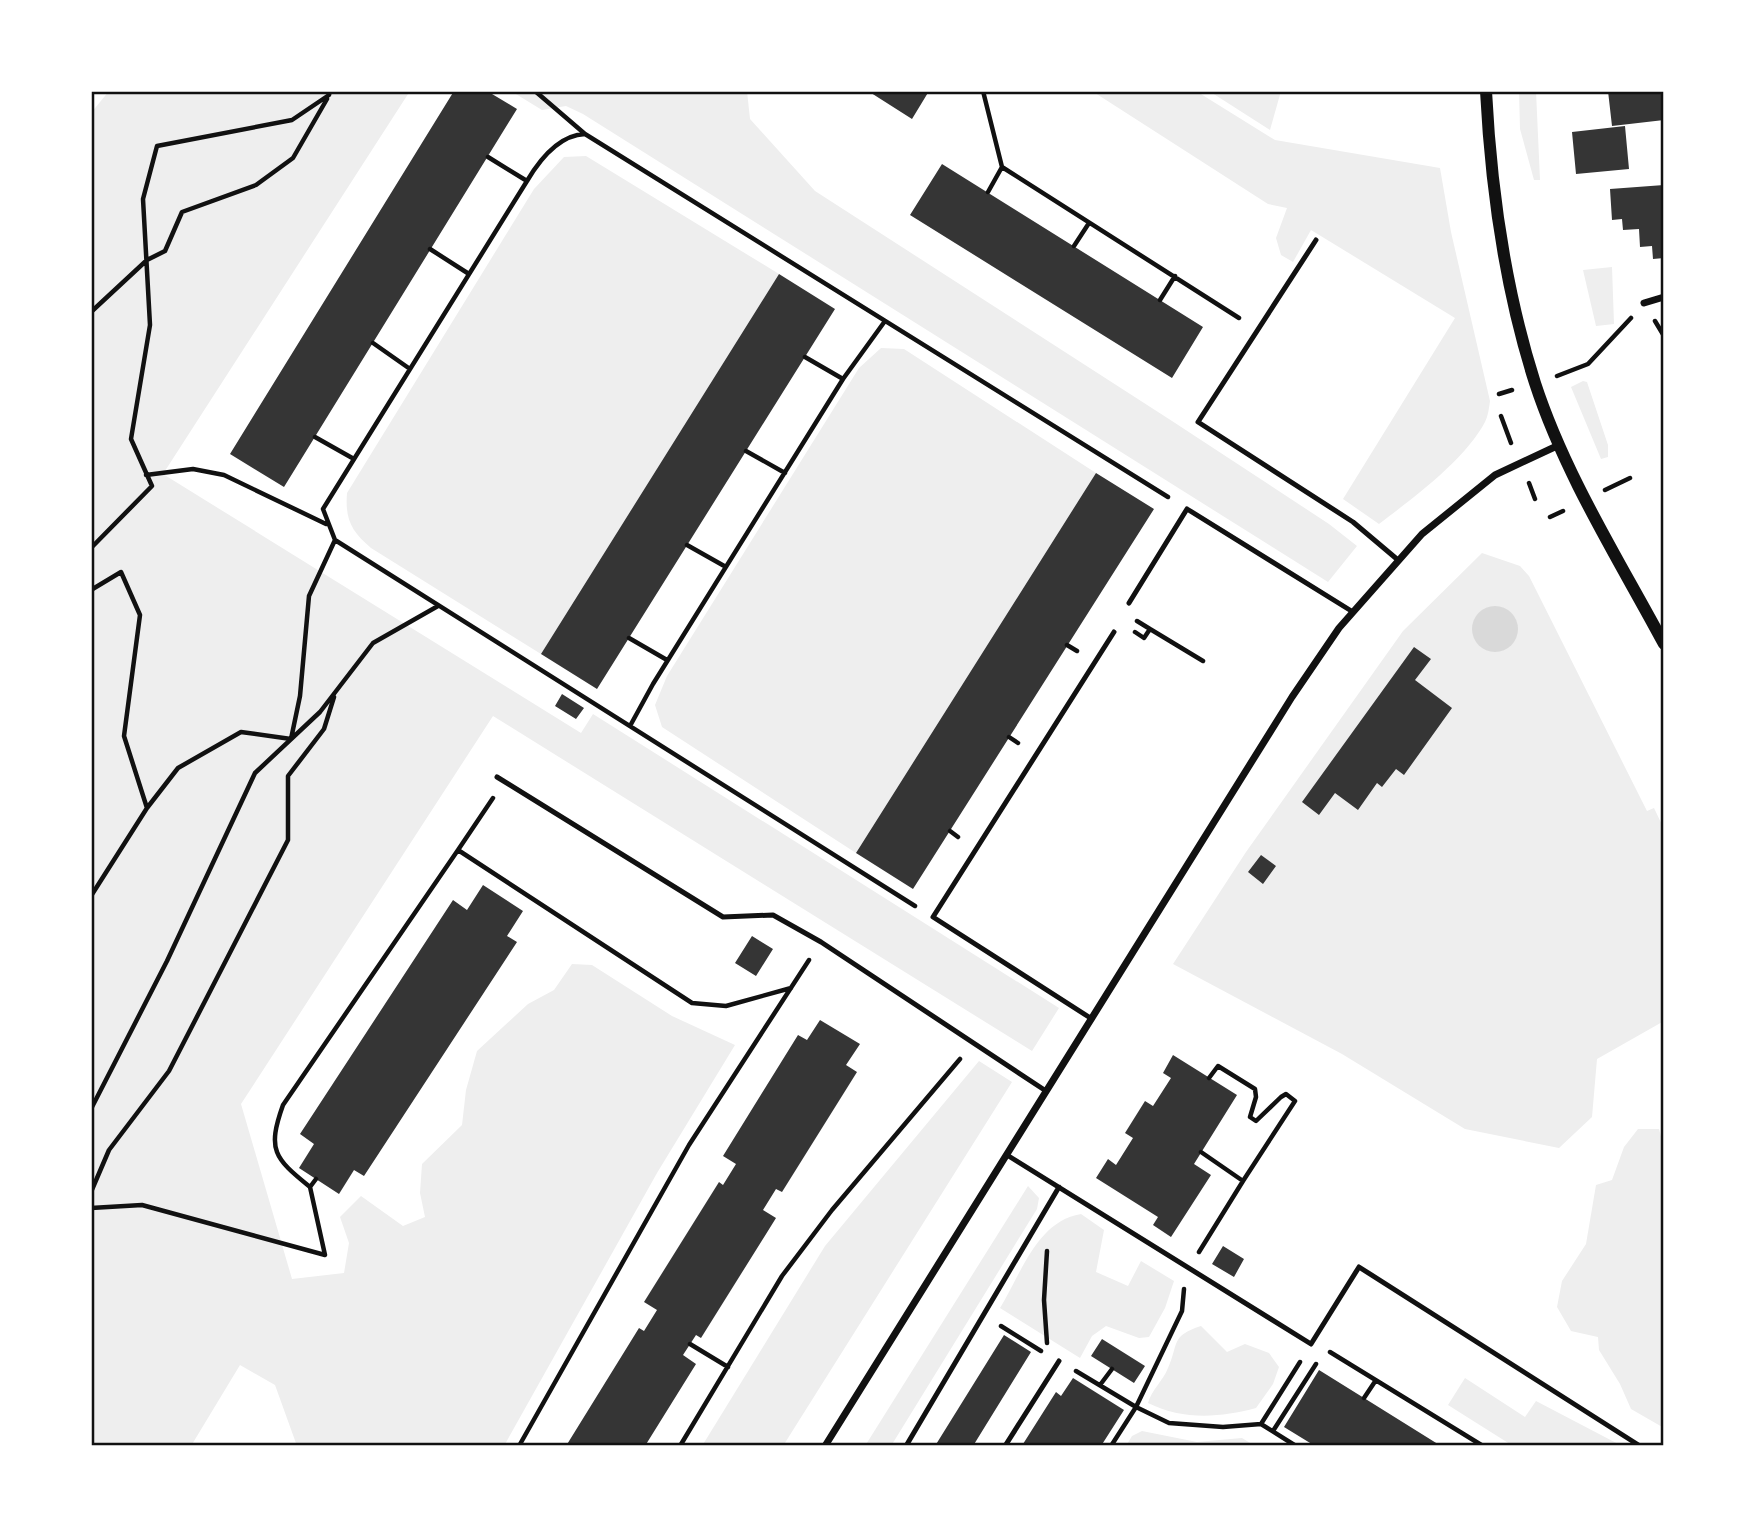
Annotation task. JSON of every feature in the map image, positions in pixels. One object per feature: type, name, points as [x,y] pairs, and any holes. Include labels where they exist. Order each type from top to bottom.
[{"type":"street","points":[[1486,91],[1490,165],[1508,269],[1535,384],[1560,444],[1664,644]]},
{"type":"street","points":[[1644,303],[1664,297]]},
{"type":"street","points":[[825,1446],[1292,697],[1353,612],[1422,534],[1495,475],[1560,444]]},
{"type":"lane","points":[[1316,240],[1198,422],[1353,522],[1398,560]]},
{"type":"lane","points":[[1129,603],[1187,509],[1353,612]]},
{"type":"lane","points":[[1092,1019],[933,917],[1114,632]]},
{"type":"lane","points":[[497,777],[723,917],[774,915],[821,942],[1046,1091]]},
{"type":"lane","points":[[1007,1155],[1311,1344],[1359,1268],[1640,1446]]},
{"type":"lane","points":[[906,1446],[1059,1187]]},
{"type":"lane","points":[[1005,1446],[1059,1361]]},
{"type":"path","points":[[535,91],[585,134],[1187,509]]},
{"type":"path","points":[[983,91],[1002,167],[1258,330]]},
{"type":"path","points":[[91,548],[152,486],[131,439],[150,325],[143,199],[157,146],[292,120],[329,93]]},
{"type":"path","points":[[91,312],[146,260],[165,251],[182,212],[256,185],[293,158],[329,93]]},
{"type":"path","points":[[585,134],[574,134],[553,147],[527,181],[323,509],[326,524],[335,540],[933,917]]},
{"type":"path","points":[[488,157],[527,181]]},
{"type":"path","points":[[988,192],[1002,167]]},
{"type":"path","points":[[1074,246],[1089,223]]},
{"type":"path","points":[[430,249],[469,274]]},
{"type":"path","points":[[1160,300],[1175,276]]},
{"type":"path","points":[[1588,364],[1644,303]]},
{"type":"path","points":[[630,726],[667,660],[843,379],[885,321]]},
{"type":"path","points":[[373,343],[410,369]]},
{"type":"path","points":[[805,358],[843,379]]},
{"type":"path","points":[[314,437],[354,459]]},
{"type":"path","points":[[746,451],[785,473]]},
{"type":"path","points":[[146,475],[193,469],[224,475],[326,524]]},
{"type":"path","points":[[291,739],[300,696],[309,596],[335,540]]},
{"type":"path","points":[[687,545],[726,567]]},
{"type":"path","points":[[91,590],[121,572],[140,615],[124,736],[147,808]]},
{"type":"path","points":[[91,1110],[167,961],[254,773],[320,712],[373,643],[438,605]]},
{"type":"path","points":[[1150,629],[1203,661]]},
{"type":"path","points":[[629,638],[667,660]]},
{"type":"path","points":[[91,1192],[109,1150],[169,1071],[288,840],[288,776],[324,729],[335,693]]},
{"type":"path","points":[[91,896],[147,808],[178,768],[241,732],[291,739]]},
{"type":"path","points":[[91,1208],[142,1205],[325,1255],[310,1187],[282,1164],[272,1136],[283,1105],[505,781]]},
{"type":"path","points":[[458,850],[692,1003],[726,1006],[791,988]]},
{"type":"path","points":[[519,1446],[689,1145],[821,942]]},
{"type":"path","points":[[680,1446],[782,1276],[832,1210],[974,1042]]},
{"type":"path","points":[[1111,1446],[1136,1407],[1182,1311],[1189,1268],[1295,1101],[1286,1094],[1256,1121],[1250,1117],[1256,1097],[1255,1088],[1217,1066],[1209,1077]]},
{"type":"path","points":[[1201,1152],[1243,1181]]},
{"type":"path","points":[[310,1187],[316,1180]]},
{"type":"path","points":[[1041,1215],[1048,1258],[1044,1300],[1047,1354]]},
{"type":"path","points":[[1013,1334],[1034,1347]]},
{"type":"path","points":[[690,1344],[728,1367]]},
{"type":"path","points":[[1325,1349],[1483,1446]]},
{"type":"path","points":[[1261,1424],[1302,1359]]},
{"type":"path","points":[[1059,1361],[1136,1407],[1169,1423],[1223,1427],[1261,1424],[1296,1446]]},
{"type":"path","points":[[1273,1431],[1318,1361]]},
{"type":"path","points":[[1100,1385],[1112,1369]]},
{"type":"path","points":[[1364,1398],[1376,1380]]},
{"type":"path","points":[[1466,1446],[1472,1439]]},
{"type":"shaded area","points":[[109,91],[410,91],[163,474],[581,733],[593,714],[1059,1008],[1032,1051],[493,716],[241,1104],[292,1279],[344,1273],[349,1243],[340,1217],[361,1196],[403,1226],[425,1217],[420,1193],[422,1164],[462,1125],[466,1090],[477,1051],[528,1004],[554,990],[572,964],[592,965],[672,1016],[735,1045],[657,1173],[504,1446],[297,1446],[275,1385],[240,1365],[191,1446],[91,1446],[91,113]]},
{"type":"shaded area","points":[[511,91],[747,91],[750,119],[815,191],[1172,421],[1329,524],[1357,546],[1328,582],[583,114],[566,106],[542,110]]},
{"type":"shaded area","points":[[1092,91],[1196,91],[1275,140],[1440,168],[1451,232],[1490,401],[1489,409],[1476,436],[1452,464],[1379,524],[1343,499],[1455,318],[1311,230],[1293,262],[1281,255],[1276,238],[1287,208],[1268,204]]},
{"type":"shaded area","points":[[1209,91],[1281,91],[1270,130]]},
{"type":"shaded area","points":[[1519,91],[1536,91],[1540,180],[1534,180],[1520,129]]},
{"type":"shaded area","points":[[586,156],[779,274],[541,654],[371,548],[351,524],[347,510],[347,493],[534,189],[564,157]]},
{"type":"shaded area","points":[[1612,267],[1614,324],[1596,326],[1583,270]]},
{"type":"shaded area","points":[[881,348],[904,349],[1096,473],[856,853],[662,727],[655,705],[667,676],[859,368]]},
{"type":"shaded area","points":[[1583,381],[1587,382],[1608,445],[1608,457],[1601,459],[1571,387]]},
{"type":"shaded area","points":[[1482,553],[1520,566],[1529,576],[1647,811],[1654,808],[1664,829],[1664,1021],[1597,1059],[1592,1117],[1559,1148],[1465,1129],[1342,1054],[1173,964],[1246,852],[1403,631]]},
{"type":"shaded area","points":[[1495,606],[1504,607],[1511,613],[1517,620],[1517,638],[1511,645],[1504,651],[1495,652],[1486,651],[1479,645],[1473,638],[1472,629],[1473,620],[1479,613],[1486,607]]},
{"type":"shaded area","points":[[979,1061],[1012,1082],[783,1446],[702,1446],[825,1246]]},
{"type":"shaded area","points":[[1638,1129],[1659,1129],[1664,1148],[1664,1428],[1631,1409],[1620,1384],[1599,1350],[1598,1337],[1571,1331],[1557,1307],[1562,1281],[1586,1244],[1596,1185],[1612,1180],[1624,1147]]},
{"type":"shaded area","points":[[1028,1186],[1039,1198],[1037,1209],[891,1446],[865,1446]]},
{"type":"shaded area","points":[[1081,1214],[1104,1230],[1096,1272],[1128,1286],[1141,1261],[1174,1281],[1165,1308],[1149,1337],[1139,1338],[1106,1326],[1092,1336],[1080,1358],[1000,1308],[1023,1265],[1042,1238],[1066,1219]]},
{"type":"shaded area","points":[[1201,1326],[1227,1352],[1245,1344],[1269,1353],[1279,1367],[1273,1384],[1256,1408],[1201,1416],[1161,1409],[1148,1403],[1166,1373],[1180,1337]]},
{"type":"shaded area","points":[[1465,1378],[1525,1417],[1536,1401],[1622,1446],[1513,1446],[1448,1405]]},
{"type":"shaded area","points":[[1142,1431],[1197,1442],[1242,1438],[1255,1446],[1126,1446],[1132,1436]]},
{"type":"building","points":[[454,91],[487,91],[517,109],[284,487],[230,454]]},
{"type":"building","points":[[868,91],[929,91],[912,119]]},
{"type":"building","points":[[1608,91],[1664,91],[1664,120],[1612,126]]},
{"type":"building","points":[[1625,126],[1629,169],[1576,174],[1572,132]]},
{"type":"building","points":[[942,164],[1203,327],[1172,378],[910,215]]},
{"type":"building","points":[[1664,185],[1664,258],[1653,259],[1652,246],[1640,247],[1639,229],[1623,230],[1622,219],[1612,220],[1610,189]]},
{"type":"building","points":[[779,274],[835,309],[597,689],[541,654]]},
{"type":"building","points":[[1096,473],[1154,509],[913,889],[856,853]]},
{"type":"building","points":[[1414,647],[1431,659],[1415,680],[1452,708],[1404,775],[1396,769],[1382,787],[1377,783],[1358,810],[1335,793],[1319,815],[1302,802]]},
{"type":"building","points":[[562,694],[584,708],[576,719],[555,706]]},
{"type":"building","points":[[1261,855],[1276,866],[1263,884],[1248,872]]},
{"type":"building","points":[[483,885],[523,911],[507,936],[517,942],[364,1176],[354,1170],[339,1194],[299,1168],[314,1144],[300,1134],[453,900],[467,910]]},
{"type":"building","points":[[752,936],[773,949],[756,976],[735,963]]},
{"type":"building","points":[[820,1020],[860,1044],[846,1065],[857,1072],[782,1192],[776,1189],[763,1210],[776,1218],[701,1338],[696,1335],[683,1355],[696,1364],[645,1446],[566,1446],[639,1328],[644,1331],[657,1310],[644,1302],[719,1182],[723,1185],[736,1164],[723,1156],[798,1035],[807,1040]]},
{"type":"building","points":[[1173,1055],[1237,1095],[1194,1164],[1211,1175],[1171,1237],[1153,1225],[1158,1217],[1096,1178],[1108,1159],[1116,1165],[1133,1138],[1125,1133],[1145,1101],[1153,1106],[1171,1078],[1163,1073]]},
{"type":"building","points":[[1223,1246],[1244,1259],[1234,1277],[1212,1264]]},
{"type":"building","points":[[1004,1335],[1031,1352],[973,1446],[935,1446]]},
{"type":"building","points":[[1102,1339],[1145,1366],[1134,1383],[1091,1356]]},
{"type":"building","points":[[1319,1370],[1441,1446],[1315,1446],[1284,1427]]},
{"type":"building","points":[[1073,1378],[1124,1410],[1101,1446],[1023,1444],[1056,1392],[1061,1396]]}]
